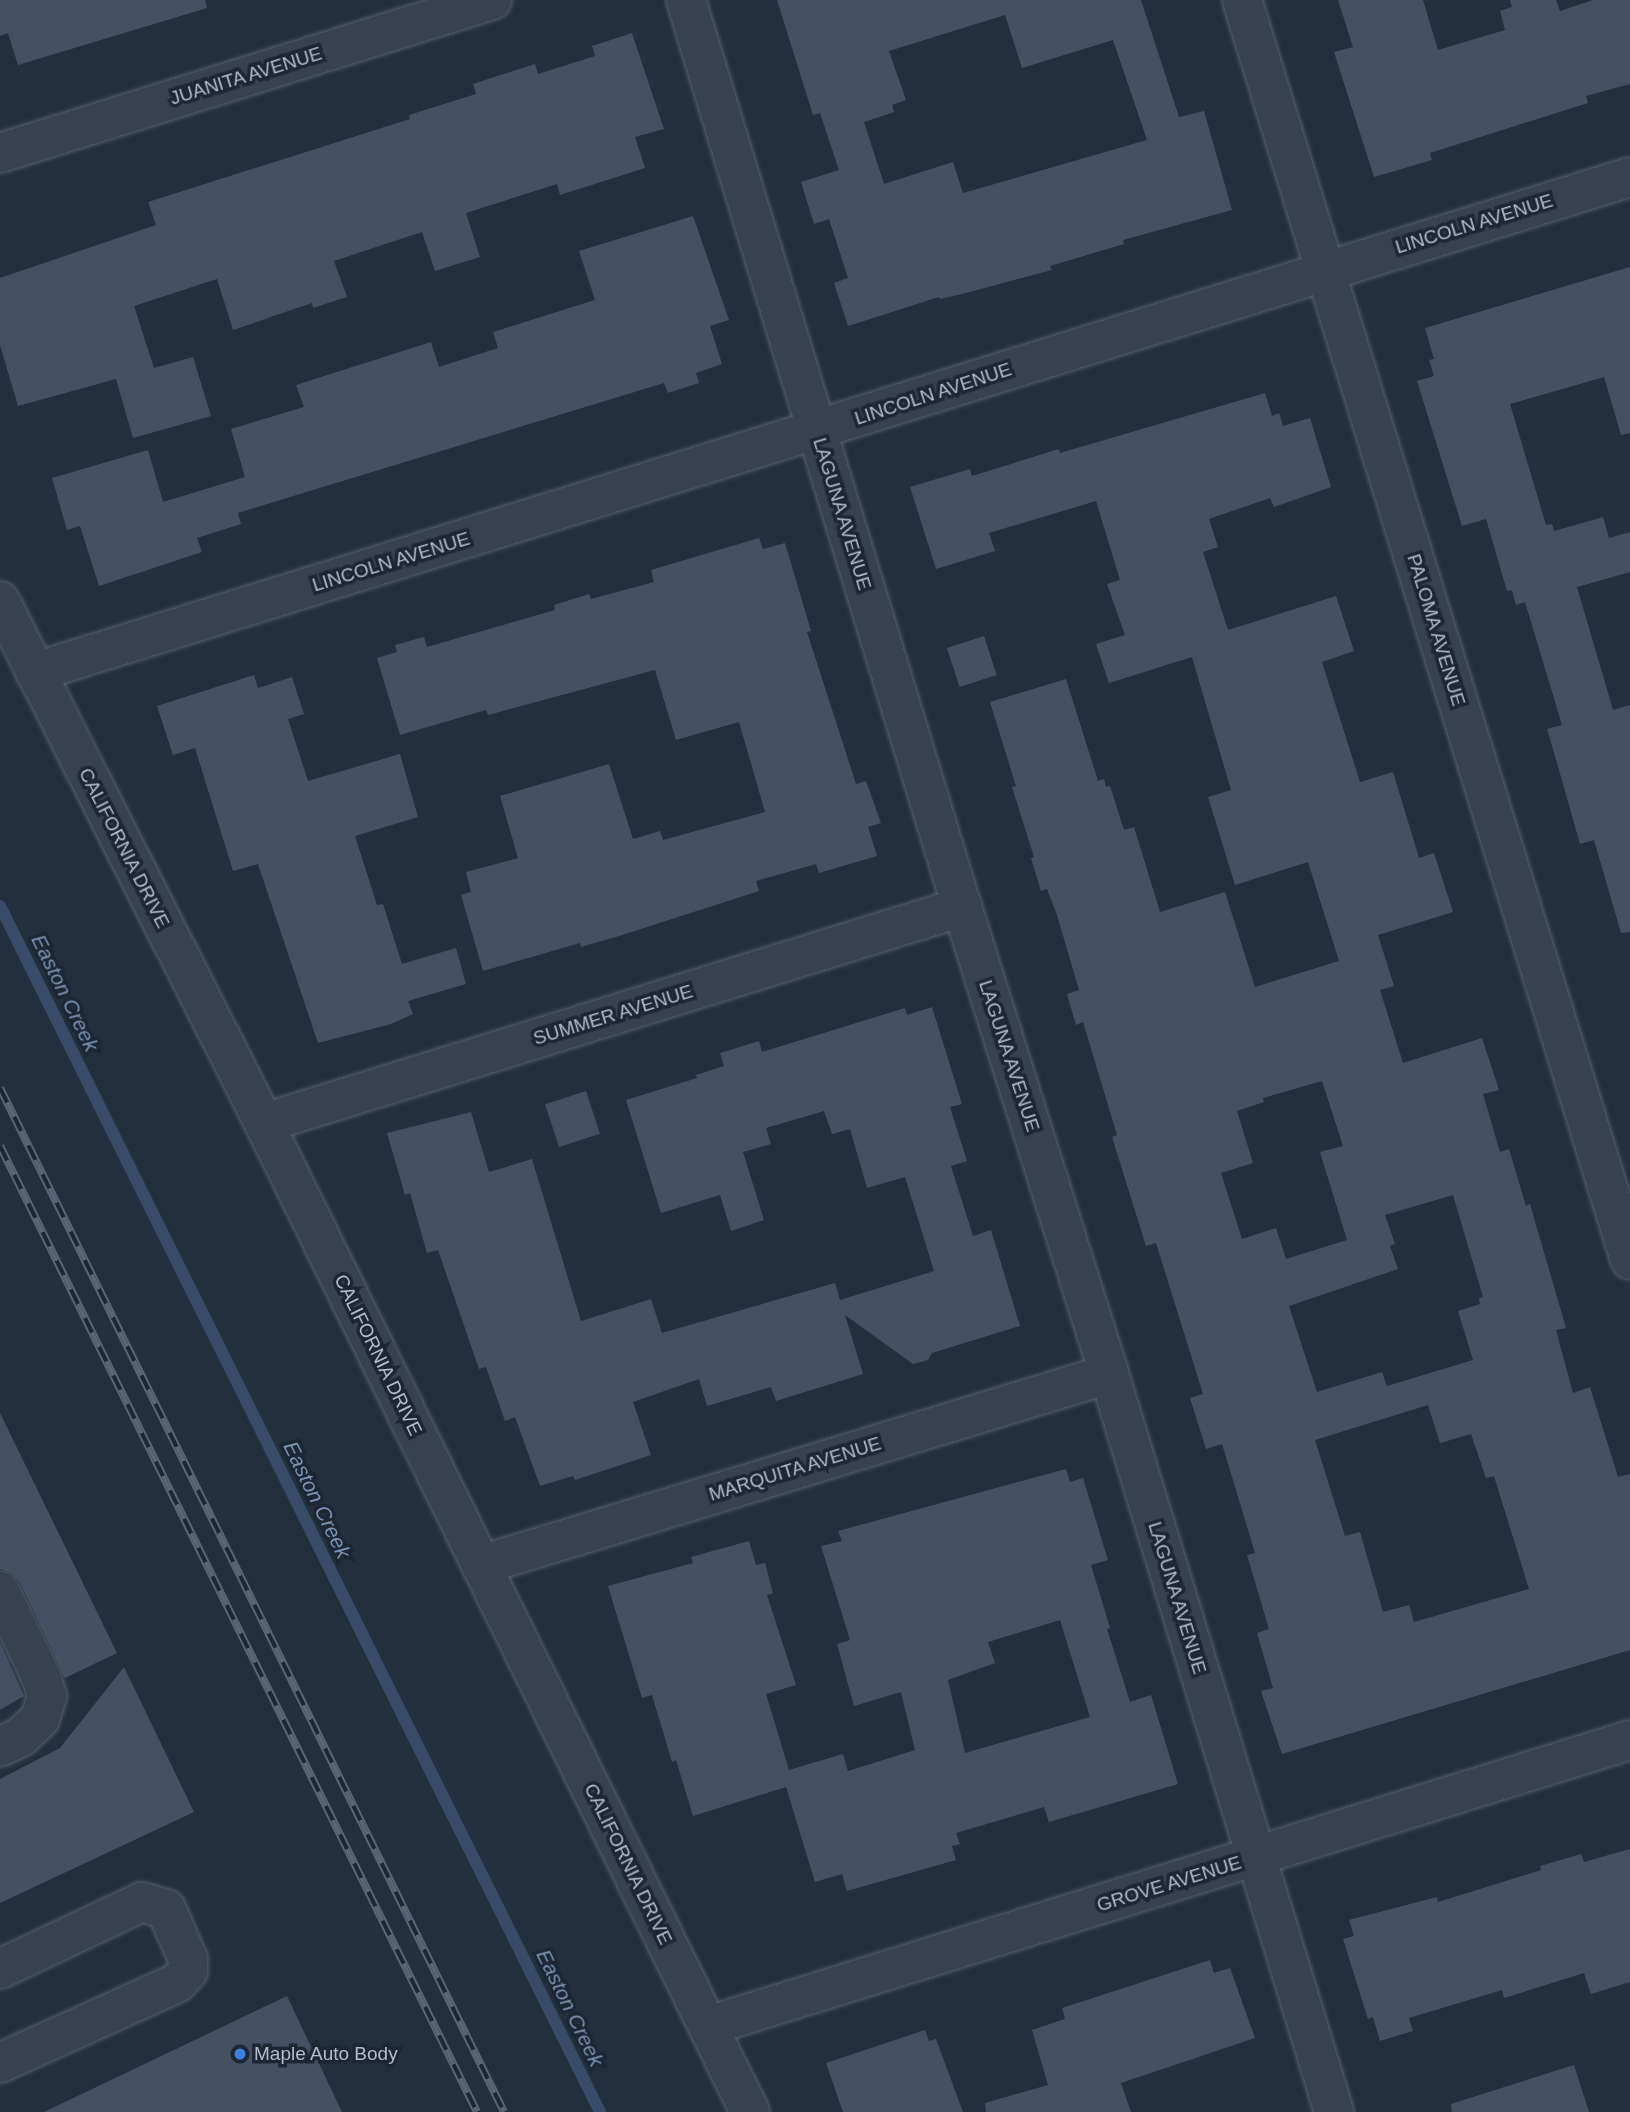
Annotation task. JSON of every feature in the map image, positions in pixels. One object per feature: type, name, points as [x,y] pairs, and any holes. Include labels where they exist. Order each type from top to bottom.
[{"type":"street","name":"JUANITA AVENUE","points":[[0,153],[492,0]]},
{"type":"street","name":"LAGUNA AVENUE","points":[[686,0],[962,907],[1109,1374],[1334,2112]]},
{"type":"street","name":"PALOMA AVENUE","points":[[1242,0],[1630,1261]]},
{"type":"street","name":"LINCOLN AVENUE","points":[[35,672],[1630,177]]},
{"type":"street","name":"CALIFORNIA DRIVE","points":[[0,601],[264,1123],[750,2112]]},
{"type":"street","name":"SUMMER AVENUE","points":[[264,1123],[962,907]]},
{"type":"street","name":"MARQUITA AVENUE","points":[[481,1565],[1109,1374]]},
{"type":"street","points":[[0,1591],[42,1679],[47,1696],[40,1719],[21,1737],[0,1747]]},
{"type":"street","name":"GROVE AVENUE","points":[[708,2026],[1630,1741]]},
{"type":"street","points":[[0,1969],[142,1902],[166,1909],[188,1959],[188,1971],[177,1983],[3,2055]]},
{"type":"building","points":[[0,0],[205,0],[207,8],[18,65],[8,33],[0,36]]},
{"type":"building","points":[[777,0],[1141,0],[1179,117],[1204,111],[1232,210],[1123,240],[1124,244],[1050,266],[1052,270],[962,294],[940,299],[939,297],[848,326],[834,283],[848,278],[829,219],[814,224],[801,182],[839,170],[820,113],[813,115]],"holes":[[[1005,15],[1022,68],[1113,40],[1147,140],[963,193],[953,162],[884,184],[864,122],[894,112],[892,105],[906,100],[889,51]]]},
{"type":"building","points":[[1338,0],[1423,0],[1438,50],[1505,30],[1500,11],[1512,7],[1510,0],[1556,0],[1560,11],[1593,0],[1630,0],[1630,84],[1586,96],[1588,103],[1430,153],[1432,160],[1374,177],[1334,52],[1353,47]]},
{"type":"building","points":[[632,33],[664,129],[635,137],[645,168],[560,195],[557,184],[466,213],[480,257],[435,271],[422,232],[334,261],[347,297],[313,308],[312,303],[233,330],[217,279],[134,306],[154,368],[193,357],[211,416],[133,438],[116,379],[18,406],[0,345],[0,278],[156,225],[148,202],[410,119],[409,115],[476,94],[473,84],[535,64],[538,74],[595,56],[592,46]]},
{"type":"building","points":[[693,216],[729,320],[710,326],[722,364],[696,373],[699,383],[668,393],[664,383],[238,513],[241,524],[197,538],[202,552],[99,586],[80,526],[67,530],[52,478],[148,450],[163,502],[245,477],[231,429],[304,407],[296,385],[431,342],[439,367],[498,348],[493,332],[595,300],[579,251]]},
{"type":"building","points":[[1630,267],[1630,433],[1621,435],[1604,377],[1510,404],[1546,525],[1552,524],[1554,531],[1603,517],[1609,538],[1630,532],[1630,572],[1577,587],[1613,710],[1630,705],[1630,932],[1621,933],[1594,840],[1580,844],[1547,729],[1562,725],[1525,602],[1516,605],[1512,590],[1507,591],[1486,519],[1462,526],[1417,381],[1434,376],[1429,360],[1434,359],[1425,328]]},
{"type":"building","points":[[1265,393],[1272,416],[1279,413],[1283,426],[1310,418],[1331,487],[1274,507],[1270,498],[1209,519],[1218,547],[1203,552],[1228,630],[1336,596],[1354,651],[1322,662],[1360,782],[1393,772],[1419,858],[1434,853],[1453,912],[1378,935],[1394,986],[1380,990],[1403,1063],[1482,1038],[1499,1090],[1483,1094],[1500,1152],[1509,1149],[1526,1206],[1530,1204],[1566,1328],[1556,1330],[1573,1393],[1590,1387],[1618,1477],[1630,1474],[1630,1650],[1282,1754],[1261,1691],[1273,1688],[1257,1633],[1269,1629],[1247,1555],[1255,1553],[1222,1444],[1206,1449],[1190,1398],[1203,1394],[1156,1243],[1146,1246],[1112,1137],[1117,1135],[1083,1022],[1076,1025],[1067,994],[1079,990],[1057,915],[1047,889],[1041,891],[1031,858],[1034,857],[1012,787],[1016,786],[990,702],[1066,679],[1098,781],[1104,779],[1106,787],[1110,786],[1124,830],[1134,827],[1160,912],[1225,892],[1255,987],[1339,961],[1308,862],[1235,885],[1208,797],[1231,790],[1192,657],[1109,683],[1096,644],[1125,635],[1107,584],[1120,580],[1096,501],[989,533],[995,551],[936,569],[910,487],[970,469],[972,476],[1059,449],[1060,453]],"holes":[[[1322,1081],[1343,1146],[1320,1152],[1347,1240],[1286,1259],[1276,1228],[1242,1239],[1221,1173],[1253,1163],[1237,1111],[1264,1102],[1263,1098]],[[1453,1195],[1483,1297],[1479,1298],[1480,1304],[1458,1311],[1473,1360],[1387,1386],[1382,1372],[1317,1392],[1289,1306],[1398,1269],[1390,1246],[1395,1244],[1385,1215]],[[1428,1405],[1440,1443],[1471,1434],[1486,1478],[1494,1476],[1529,1589],[1414,1622],[1409,1605],[1383,1612],[1360,1532],[1345,1536],[1315,1440]]]},
{"type":"building","points":[[759,538],[763,549],[785,543],[811,631],[807,632],[856,784],[866,781],[881,823],[868,827],[877,856],[819,873],[816,864],[756,881],[759,891],[619,936],[581,947],[580,943],[483,971],[461,895],[471,892],[466,872],[518,858],[500,796],[609,764],[633,839],[660,831],[663,840],[765,812],[739,722],[676,740],[655,670],[488,715],[486,710],[400,735],[377,658],[397,652],[395,645],[424,637],[427,647],[555,610],[554,605],[589,594],[591,599],[654,582],[651,570]]},
{"type":"building","points":[[984,636],[997,675],[960,687],[947,648]]},
{"type":"building","points":[[254,675],[258,688],[292,677],[304,714],[288,719],[308,781],[400,754],[418,817],[355,836],[377,905],[383,904],[402,964],[456,948],[466,984],[408,1001],[413,1014],[391,1024],[318,1043],[258,864],[233,871],[195,748],[173,755],[157,706]]},
{"type":"building","points":[[932,1007],[962,1104],[950,1107],[967,1161],[951,1166],[973,1236],[991,1230],[1020,1326],[932,1353],[928,1360],[913,1364],[845,1315],[863,1374],[776,1401],[771,1387],[707,1406],[699,1379],[633,1402],[651,1455],[575,1480],[573,1476],[540,1486],[515,1417],[505,1421],[486,1367],[479,1369],[438,1250],[427,1253],[410,1193],[405,1195],[387,1133],[471,1112],[489,1172],[532,1159],[581,1321],[651,1299],[662,1333],[835,1283],[840,1300],[934,1271],[905,1177],[867,1188],[850,1129],[832,1134],[824,1111],[766,1128],[771,1144],[743,1152],[764,1220],[731,1231],[720,1195],[661,1213],[626,1100],[697,1078],[696,1075],[724,1066],[720,1053],[759,1041],[762,1052],[905,1008],[907,1015]]},
{"type":"building","points":[[586,1091],[600,1134],[559,1147],[545,1104]]},
{"type":"building","points":[[0,1413],[117,1653],[65,1678],[20,1582],[12,1573],[0,1569]]},
{"type":"building","points":[[1066,1469],[1070,1482],[1083,1478],[1108,1560],[1091,1565],[1110,1628],[1107,1629],[1130,1702],[1151,1695],[1178,1784],[1049,1822],[1044,1807],[956,1833],[960,1844],[952,1846],[956,1860],[847,1891],[842,1874],[815,1882],[786,1787],[693,1816],[676,1760],[672,1762],[652,1695],[642,1698],[608,1586],[693,1563],[691,1557],[749,1541],[756,1565],[765,1563],[773,1593],[767,1595],[796,1685],[766,1694],[789,1770],[843,1754],[848,1771],[915,1750],[901,1692],[854,1706],[837,1644],[850,1640],[821,1546],[842,1541],[838,1531]],"holes":[[[1060,1620],[1090,1717],[965,1753],[948,1680],[995,1663],[988,1642]]]},
{"type":"building","points":[[0,1642],[24,1696],[0,1710]]},
{"type":"building","points":[[124,1667],[194,1812],[0,1903],[0,1779],[60,1748]]},
{"type":"building","points":[[1630,1849],[1630,1982],[1591,1994],[1584,1973],[1504,1998],[1502,1990],[1409,2018],[1413,2031],[1380,2041],[1373,2017],[1368,2019],[1343,1939],[1354,1936],[1349,1920],[1437,1897],[1438,1902],[1541,1870],[1540,1866],[1581,1854],[1584,1862]]},
{"type":"building","points":[[1210,1960],[1214,1973],[1230,1968],[1255,2038],[1121,2083],[1131,2112],[986,2112],[985,2103],[1048,2085],[1032,2030],[1065,2019],[1062,2008]]},
{"type":"building","name":"Maple Auto Body","points":[[287,1996],[342,2112],[44,2112]]},
{"type":"building","points":[[925,2030],[929,2041],[936,2039],[963,2112],[843,2112],[826,2063]]},
{"type":"building","points":[[1574,2065],[1589,2112],[1452,2112],[1451,2104]]},
{"type":"waterway","name":"Easton Creek","points":[[0,906],[600,2112]]},
{"type":"railway","points":[[0,1088],[504,2112]]},
{"type":"railway","points":[[0,1146],[477,2112]]},
{"type":"place","name":"Maple Auto Body","points":[[240,2054]]}]
